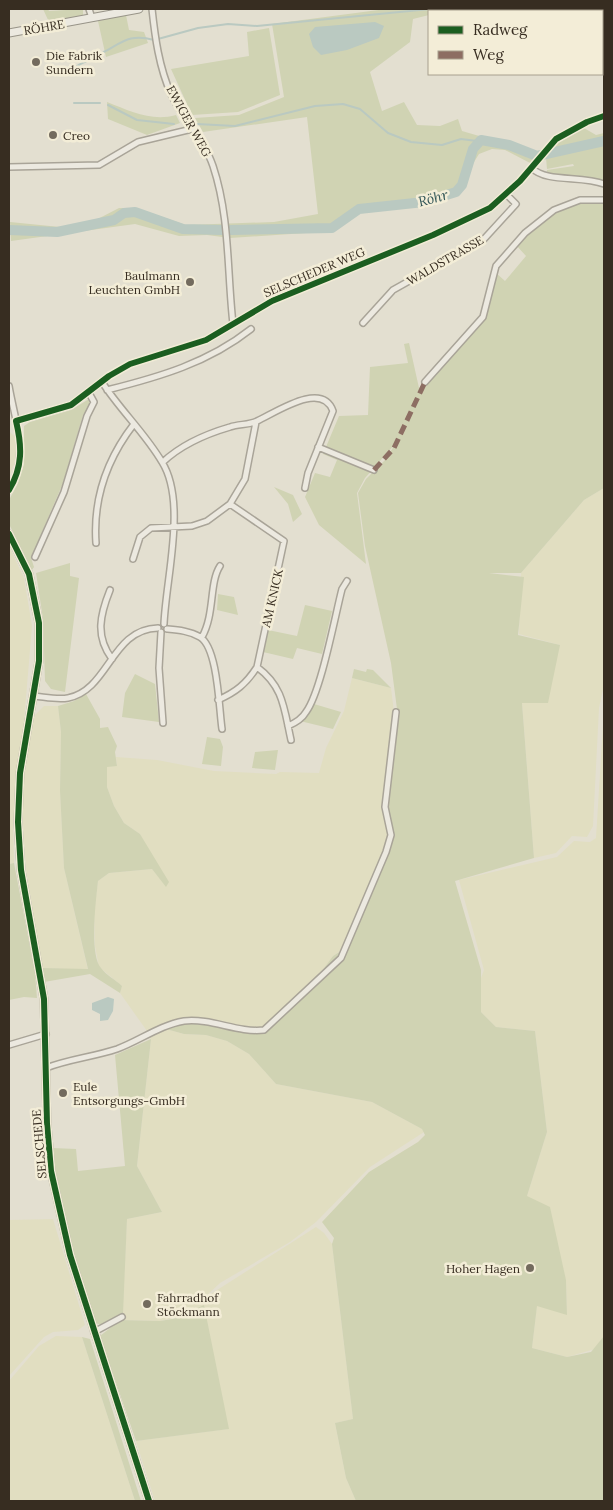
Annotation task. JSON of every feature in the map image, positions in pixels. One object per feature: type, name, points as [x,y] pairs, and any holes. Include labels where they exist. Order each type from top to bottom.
[{"type":"street","points":[[89,9],[92,18]]},
{"type":"street","name":"RÖHRE","points":[[9,33],[139,9]]},
{"type":"street","name":"EWIGER WEG","points":[[152,9],[159,57],[168,85],[210,158],[220,192],[225,223],[233,324]]},
{"type":"street","name":"SELSCHEDER WEG","points":[[16,421],[63,408],[90,393],[102,382],[130,364],[206,340],[272,301],[433,235],[490,208],[532,168],[556,139],[587,122],[604,116]]},
{"type":"street","points":[[9,167],[99,165],[138,142],[192,129]]},
{"type":"street","points":[[532,168],[538,175],[546,177],[578,178],[604,184]]},
{"type":"street","name":"WALDSTRASSE","points":[[363,323],[393,290],[484,239],[516,204],[506,194]]},
{"type":"street","points":[[426,382],[483,317],[496,266],[525,233],[554,210],[580,200],[604,200]]},
{"type":"street","points":[[107,390],[160,376],[199,362],[235,342],[251,329]]},
{"type":"street","points":[[9,534],[26,567],[37,612],[39,661],[34,696],[60,699],[78,694],[89,686],[129,637],[148,628],[160,630],[165,626],[174,527],[173,488],[163,462],[102,382]]},
{"type":"street","points":[[9,386],[21,458],[15,479],[9,490]]},
{"type":"street","points":[[35,557],[64,492],[87,416],[94,402],[90,393]]},
{"type":"street","points":[[163,462],[189,443],[231,426],[256,422],[274,411],[315,397],[324,398],[330,402],[333,411],[308,473],[305,488]]},
{"type":"street","points":[[134,559],[140,537],[151,528],[192,526],[206,521],[230,504],[245,479],[256,422]]},
{"type":"street","points":[[96,543],[95,523],[103,478],[111,458],[134,424]]},
{"type":"street","points":[[318,447],[374,470]]},
{"type":"street","name":"AM KNICK","points":[[218,700],[234,693],[246,683],[257,667],[284,541],[230,504]]},
{"type":"street","points":[[202,638],[212,611],[216,572],[220,566]]},
{"type":"street","points":[[288,726],[298,721],[307,712],[315,694],[342,589],[347,581]]},
{"type":"street","points":[[110,590],[102,614],[100,629],[104,646],[112,659]]},
{"type":"street","points":[[165,626],[186,631],[202,638],[210,650],[214,662],[222,729]]},
{"type":"street","points":[[160,630],[159,668],[163,723]]},
{"type":"street","points":[[257,667],[269,676],[280,691],[291,740]]},
{"type":"street","name":"SELSCHEDE","points":[[34,696],[20,773],[18,822],[21,870],[42,982],[46,1034],[47,1124],[55,1193],[70,1255],[149,1501]]},
{"type":"street","points":[[46,1068],[69,1059],[118,1049],[182,1022],[208,1020],[252,1031],[264,1030],[341,958],[386,852],[391,835],[385,807],[396,712]]},
{"type":"street","points":[[9,1045],[46,1034]]},
{"type":"street","points":[[94,1332],[122,1317]]},
{"type":"shaded area","points":[[375,22],[384,26],[379,38],[347,50],[321,55],[313,47],[309,34],[315,27]]},
{"type":"shaded area","points":[[9,431],[16,438],[17,457],[9,477]]},
{"type":"shaded area","points":[[604,488],[604,685],[599,708],[593,826],[587,837],[572,836],[556,853],[534,858],[522,702],[560,645],[519,634],[521,573],[584,500]]},
{"type":"shaded area","points":[[9,546],[24,578],[32,626],[20,769],[35,715],[44,706],[58,706],[61,732],[60,791],[64,868],[88,970],[42,968],[26,869],[20,777],[13,822],[14,863],[9,864]]},
{"type":"shaded area","points":[[352,678],[391,688],[394,712],[389,835],[385,852],[344,948],[333,956],[316,979],[264,1029],[253,1031],[207,1019],[184,1020],[147,1031],[120,993],[122,986],[99,967],[95,946],[94,912],[98,881],[109,873],[152,869],[166,886],[140,834],[124,823],[114,806],[107,787],[107,766],[117,766],[116,757],[157,760],[214,771],[276,774],[280,772],[319,773],[326,748],[344,711]]},
{"type":"shaded area","points":[[604,709],[604,1338],[595,1349],[567,1357],[532,1348],[537,1305],[567,1314],[566,1280],[527,1196],[547,1132],[535,1031],[496,1027],[481,1012],[480,981],[484,970],[459,880],[557,857],[574,841],[590,842],[596,838]]},
{"type":"shaded area","points":[[108,997],[114,999],[113,1011],[108,1020],[100,1021],[100,1014],[92,1010],[92,1003]]},
{"type":"shaded area","points":[[166,1029],[184,1034],[206,1035],[227,1041],[249,1054],[276,1084],[372,1102],[422,1129],[424,1132],[370,1167],[316,1222],[290,1242],[220,1283],[203,1299],[316,1227],[324,1233],[332,1244],[353,1419],[335,1423],[346,1478],[356,1501],[155,1501],[136,1441],[228,1429],[204,1306],[178,1317],[160,1321],[122,1320],[127,1219],[162,1212],[137,1166],[151,1039],[149,1036]]},
{"type":"shaded area","points":[[53,1219],[85,1325],[78,1330],[53,1332],[44,1337],[9,1376],[9,1220]]},
{"type":"shaded area","points":[[56,1336],[82,1337],[135,1501],[9,1501],[9,1381],[39,1346]]},
{"type":"green space","points":[[43,9],[48,9],[49,11],[83,9],[83,15],[49,22]]},
{"type":"green space","points":[[386,9],[463,9],[428,10],[428,15],[413,19],[410,42],[370,72],[382,111],[404,102],[417,125],[440,126],[458,119],[462,131],[538,153],[530,163],[505,150],[492,149],[479,154],[457,189],[425,208],[422,205],[360,212],[335,231],[230,238],[207,235],[179,236],[135,224],[11,241],[10,222],[60,227],[86,225],[119,208],[136,208],[186,225],[274,222],[318,214],[307,117],[203,132],[195,118],[239,115],[284,97],[272,24]]},
{"type":"green space","points":[[126,15],[129,30],[144,32],[148,43],[106,57],[98,21]]},
{"type":"green space","points":[[269,28],[280,95],[238,112],[192,115],[171,69],[249,56],[247,32]]},
{"type":"green space","points":[[107,102],[150,116],[167,117],[176,115],[180,123],[147,135],[108,119]]},
{"type":"green space","points":[[584,128],[596,135],[604,133],[604,183],[578,176],[547,176],[547,170],[574,166],[573,164],[547,169],[546,158],[557,144]]},
{"type":"green space","points":[[581,202],[604,202],[604,488],[584,500],[521,573],[489,573],[524,577],[518,635],[560,645],[548,703],[522,703],[534,858],[455,881],[481,970],[481,1012],[496,1027],[535,1031],[547,1132],[527,1196],[550,1207],[566,1280],[567,1315],[537,1306],[532,1348],[567,1357],[591,1352],[604,1336],[604,1501],[356,1501],[346,1478],[335,1423],[353,1419],[332,1244],[334,1238],[322,1222],[369,1172],[418,1142],[425,1135],[422,1129],[372,1102],[276,1084],[249,1054],[227,1041],[206,1035],[184,1034],[166,1029],[178,1024],[202,1023],[252,1032],[264,1032],[316,979],[333,956],[350,945],[393,838],[387,806],[397,709],[391,663],[365,546],[358,493],[366,479],[385,460],[396,443],[365,478],[357,493],[366,564],[319,525],[305,497],[315,473],[330,477],[337,460],[323,454],[339,416],[368,415],[370,367],[408,363],[404,344],[409,343],[419,388],[484,319],[495,272],[505,281],[526,256],[516,245],[545,218]]},
{"type":"green space","points":[[89,399],[91,403],[83,415],[63,483],[31,558],[34,567],[32,570],[9,524],[9,500],[18,483],[24,464],[24,426],[30,422],[71,410]]},
{"type":"green space","points":[[274,487],[293,495],[302,514],[293,522],[288,504]]},
{"type":"green space","points":[[70,563],[70,576],[79,578],[65,692],[51,689],[45,681],[43,619],[36,573]]},
{"type":"green space","points":[[218,594],[234,597],[238,615],[217,610]]},
{"type":"green space","points":[[305,605],[332,611],[322,654],[297,648],[293,659],[263,652],[268,630],[297,636]]},
{"type":"green space","points":[[354,669],[366,672],[367,669],[373,670],[391,688],[352,678]]},
{"type":"green space","points":[[135,674],[155,684],[159,722],[122,717],[125,693]]},
{"type":"green space","points":[[86,694],[100,719],[100,728],[108,727],[117,746],[115,752],[117,766],[107,767],[107,787],[114,806],[124,823],[140,834],[169,882],[166,887],[152,869],[109,873],[98,881],[94,926],[95,951],[101,968],[122,986],[120,993],[90,974],[44,982],[42,968],[88,969],[64,868],[60,791],[61,732],[58,706],[74,701]]},
{"type":"green space","points":[[314,704],[341,712],[333,729],[300,721]]},
{"type":"green space","points":[[207,737],[220,739],[223,747],[221,766],[202,764]]},
{"type":"green space","points":[[278,750],[275,770],[252,768],[255,752]]},
{"type":"green space","points":[[14,863],[35,973],[37,998],[24,997],[9,1000],[9,864]]},
{"type":"green space","points":[[151,1039],[137,1166],[162,1212],[127,1219],[123,1314],[101,1325],[93,1322],[74,1258],[63,1214],[52,1148],[76,1149],[78,1171],[125,1166],[115,1055]]},
{"type":"green space","points":[[204,1305],[229,1429],[136,1441],[100,1336],[120,1320],[160,1321],[178,1318]]},
{"type":"green space","points":[[82,1337],[90,1339],[141,1501],[135,1501]]},
{"type":"waterway","points":[[158,39],[198,28],[228,24],[257,26],[430,9]]},
{"type":"waterway","points":[[77,66],[126,40],[132,38],[154,40]]},
{"type":"waterway","points":[[74,103],[100,103]]},
{"type":"waterway","points":[[197,124],[235,126],[315,106],[343,104],[360,109],[388,133],[411,142],[442,145],[461,139],[477,141]]},
{"type":"waterway","points":[[108,105],[137,120],[174,124]]},
{"type":"waterway","name":"Röhr","points":[[231,230],[332,228],[359,209],[424,202],[456,192],[462,185],[473,149],[481,140],[509,145],[537,156],[604,141]]},
{"type":"waterway","name":"Röhr","points":[[9,230],[57,232],[114,220],[124,213],[135,212],[183,229],[222,230]]},
{"type":"marked path","points":[[530,10],[553,9]]},
{"type":"marked path","points":[[374,470],[394,448],[425,382]]},
{"type":"cycle path","points":[[9,490],[17,473],[20,456],[16,421],[71,405],[109,376],[130,364],[206,340],[272,301],[433,235],[490,208],[520,181],[556,139],[587,122],[604,116]]},
{"type":"cycle path","points":[[9,534],[29,574],[39,623],[39,661],[20,773],[18,822],[21,870],[44,999],[47,1124],[51,1171],[70,1255],[149,1501]]},
{"type":"place","name":"Die Fabrik Sundern","points":[[36,62]]},
{"type":"place","name":"Creo","points":[[53,135]]},
{"type":"place","name":"Baulmann Leuchten GmbH","points":[[190,282]]},
{"type":"place","name":"Eule Entsorgungs-GmbH","points":[[63,1093]]},
{"type":"place","name":"Hoher Hagen","points":[[530,1268]]},
{"type":"place","name":"Fahrradhof Stöckmann","points":[[147,1304]]}]
